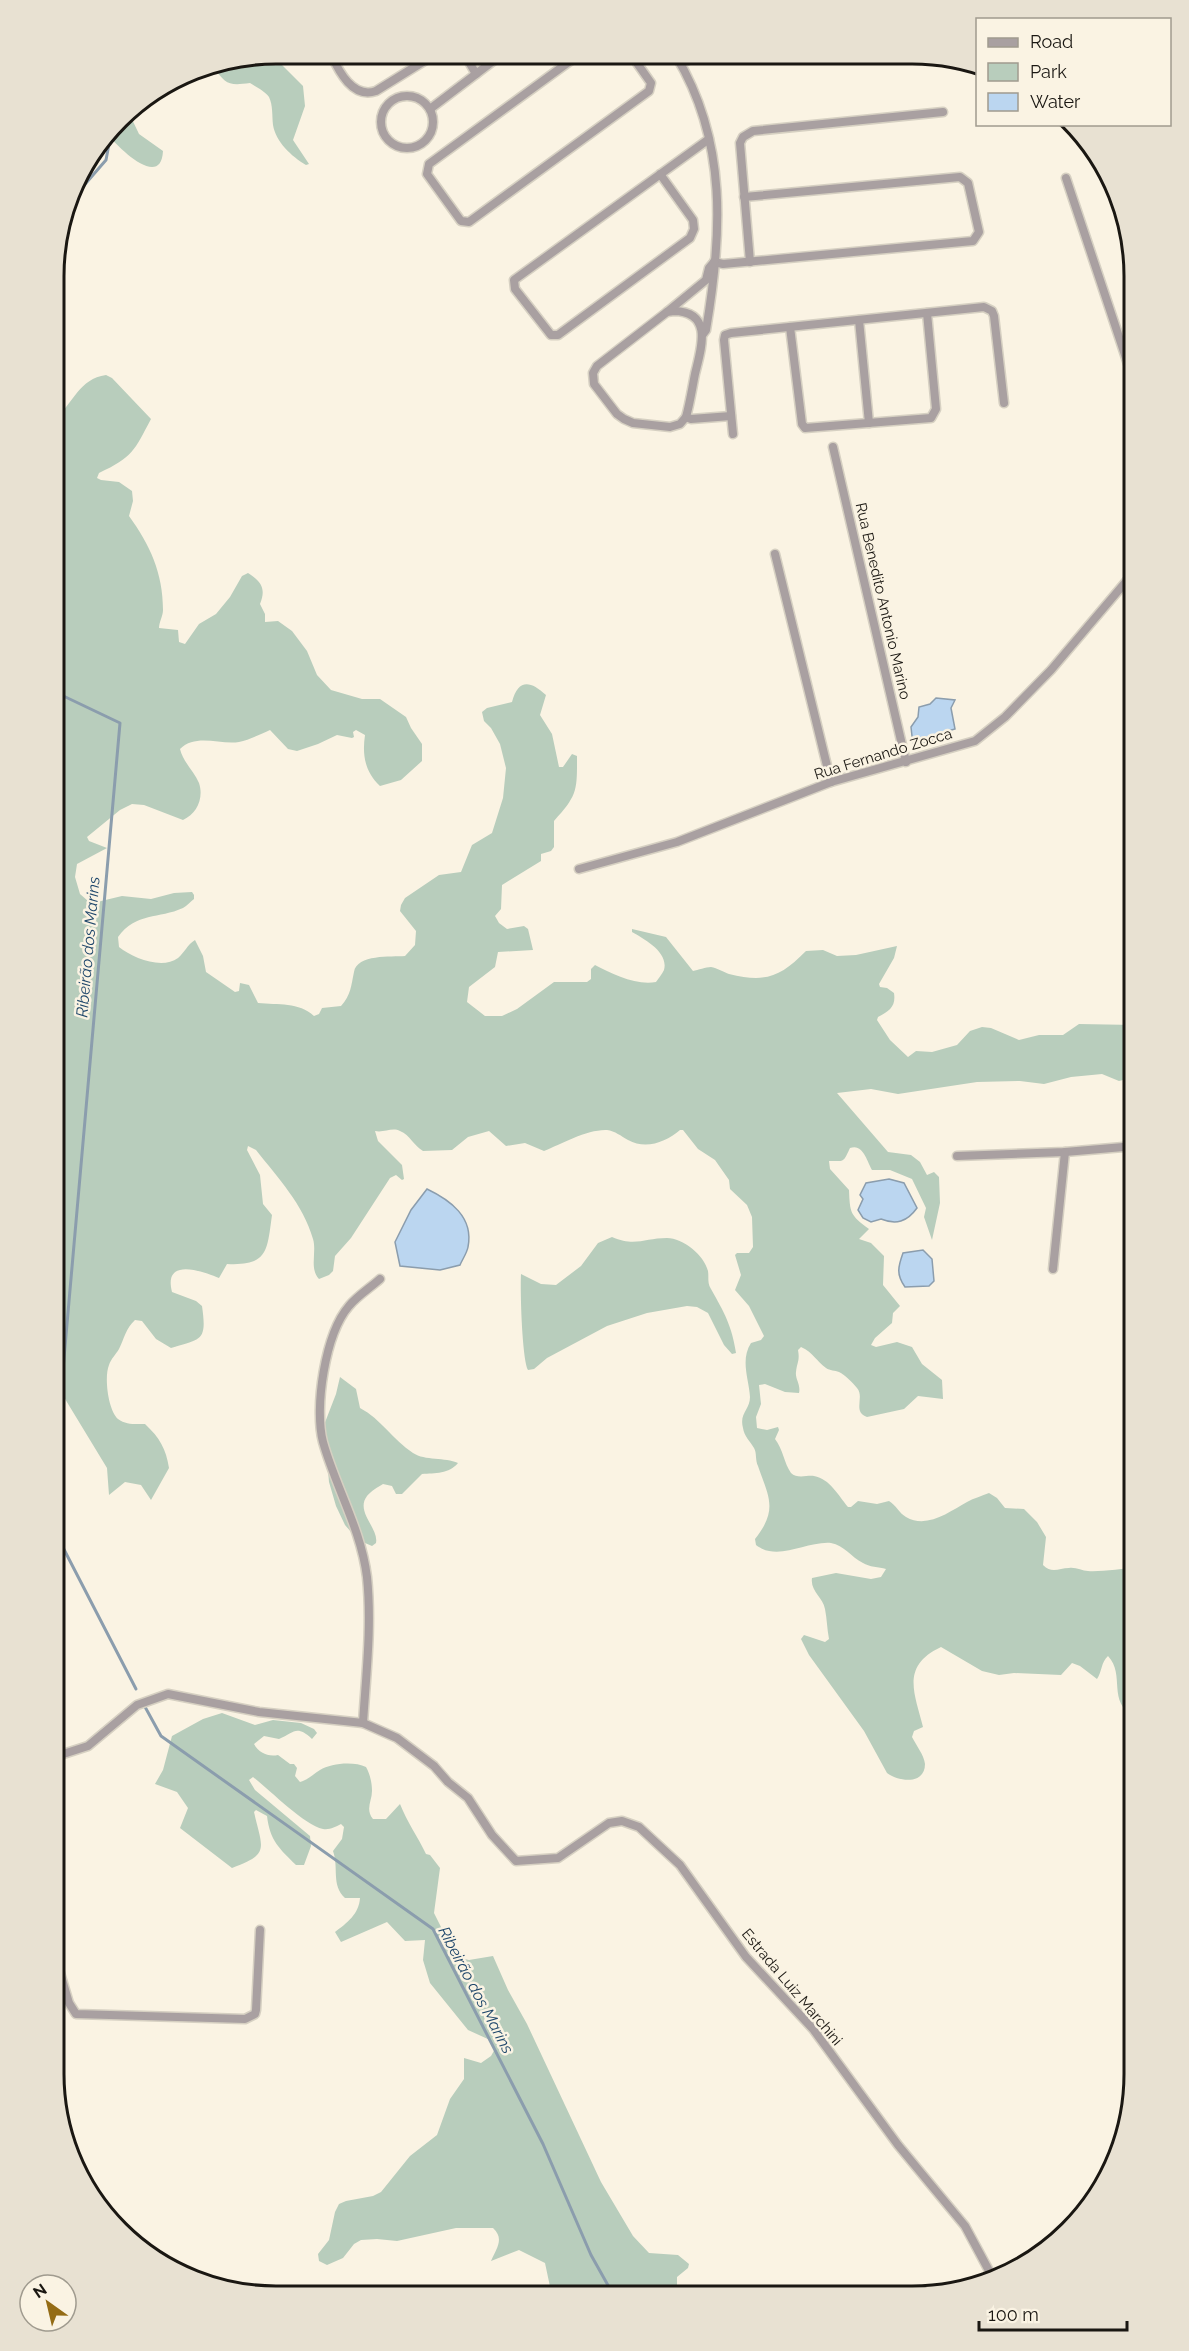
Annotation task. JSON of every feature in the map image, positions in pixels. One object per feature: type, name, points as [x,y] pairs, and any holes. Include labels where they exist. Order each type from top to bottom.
[{"type":"street","points":[[565,65],[429,164],[427,171],[429,178],[461,220],[469,222],[648,91],[651,83],[638,64]]},
{"type":"street","points":[[681,64],[698,101],[709,139],[718,196],[718,234],[714,262],[716,272],[706,330],[703,335],[686,417],[681,424],[674,427],[633,423],[617,414],[593,381],[593,373],[597,366],[706,280],[709,268],[714,262]]},
{"type":"street","points":[[338,65],[350,85],[357,91],[367,93],[376,91],[418,65]]},
{"type":"street","points":[[471,65],[476,74]]},
{"type":"street","points":[[430,109],[488,65]]},
{"type":"street","points":[[416,97],[430,109],[433,127],[423,143],[411,148],[399,147],[384,136],[381,117],[387,106],[397,98],[416,97]]},
{"type":"street","points":[[750,262],[740,143],[743,137],[753,131],[943,112]]},
{"type":"street","points":[[660,174],[693,220],[694,229],[690,238],[558,335],[551,335],[515,289],[514,280],[660,174],[709,139]]},
{"type":"street","points":[[714,262],[723,264],[750,262],[973,241],[978,232],[968,183],[960,177],[744,197]]},
{"type":"street","points":[[1066,178],[1124,352]]},
{"type":"street","points":[[733,434],[723,340],[725,335],[730,333],[984,307],[992,311],[1004,403]]},
{"type":"street","points":[[667,312],[680,311],[693,316],[703,335]]},
{"type":"street","points":[[790,327],[803,427],[806,429],[931,418],[935,414],[927,313]]},
{"type":"street","points":[[859,320],[869,423]]},
{"type":"street","points":[[686,417],[691,419],[731,416]]},
{"type":"street","name":"Rua Benedito Antonio Marino","points":[[833,447],[906,762]]},
{"type":"street","points":[[775,554],[831,782]]},
{"type":"street","name":"Rua Fernando Zocca","points":[[579,869],[677,842],[831,782],[975,741],[1005,717],[1051,670],[1124,585]]},
{"type":"street","points":[[957,1156],[1065,1152],[1124,1147]]},
{"type":"street","points":[[1053,1269],[1065,1152]]},
{"type":"street","points":[[363,1723],[369,1617],[367,1577],[360,1543],[323,1440],[319,1404],[326,1362],[336,1329],[348,1306],[380,1279]]},
{"type":"street","name":"Estrada Luiz Marchini","points":[[64,1754],[88,1746],[137,1705],[168,1694],[259,1712],[363,1723],[397,1738],[434,1766],[448,1782],[468,1798],[492,1835],[516,1861],[558,1858],[609,1823],[622,1821],[639,1827],[680,1865],[746,1957],[813,2029],[898,2145],[965,2226],[989,2272]]},
{"type":"street","points":[[64,1986],[69,2003],[76,2014],[245,2019],[255,2014],[256,2010],[260,1930]]},
{"type":"green space","points":[[282,65],[303,86],[305,106],[293,140],[309,164],[306,165],[290,153],[277,137],[273,125],[271,103],[263,91],[250,83],[228,83],[218,73],[249,66]]},
{"type":"green space","points":[[133,121],[139,134],[163,151],[160,162],[155,167],[139,162],[114,141]]},
{"type":"green space","points":[[106,375],[112,378],[151,419],[131,452],[99,473],[97,478],[119,482],[132,491],[133,501],[129,516],[149,549],[161,584],[163,610],[159,628],[178,630],[179,642],[185,644],[199,624],[216,614],[230,597],[242,576],[248,573],[262,586],[263,594],[260,604],[265,614],[265,622],[278,621],[292,631],[307,651],[317,675],[331,690],[362,699],[380,699],[406,717],[422,744],[422,761],[401,780],[380,786],[371,775],[366,763],[365,735],[356,730],[352,738],[337,735],[297,751],[288,749],[270,730],[239,742],[201,741],[186,744],[180,749],[181,754],[199,783],[201,794],[196,810],[183,820],[144,805],[132,804],[120,810],[87,837],[89,841],[107,848],[77,864],[75,877],[80,894],[88,901],[97,902],[122,896],[151,899],[174,893],[192,892],[194,895],[194,899],[183,908],[132,923],[118,937],[119,947],[125,951],[148,961],[164,963],[178,958],[195,940],[203,956],[206,972],[235,992],[239,991],[240,983],[249,985],[258,1003],[295,1006],[314,1016],[319,1014],[322,1008],[341,1006],[349,994],[356,966],[368,959],[405,956],[415,945],[416,931],[400,911],[405,898],[439,875],[461,872],[472,845],[492,833],[503,798],[506,768],[500,744],[484,721],[482,712],[487,708],[512,702],[518,689],[525,684],[535,687],[546,695],[540,715],[552,734],[559,767],[563,767],[572,754],[577,756],[577,777],[572,798],[554,821],[554,847],[551,851],[541,854],[541,861],[502,885],[501,909],[495,916],[499,923],[507,929],[524,926],[528,929],[533,950],[498,952],[495,967],[469,987],[467,1002],[485,1016],[502,1016],[517,1009],[554,982],[587,982],[591,979],[591,969],[595,965],[633,981],[656,982],[664,970],[663,957],[643,938],[632,932],[632,929],[666,937],[693,971],[711,967],[729,974],[753,978],[772,976],[780,972],[806,951],[823,950],[837,956],[856,955],[897,946],[894,958],[879,984],[880,987],[887,988],[894,993],[894,1001],[891,1008],[877,1020],[890,1040],[908,1057],[916,1051],[932,1052],[957,1045],[970,1031],[982,1027],[991,1028],[1019,1040],[1039,1035],[1063,1035],[1079,1024],[1124,1025],[1124,1080],[1119,1081],[1102,1074],[1071,1077],[1044,1084],[1020,1081],[977,1082],[898,1094],[871,1089],[837,1093],[888,1152],[911,1155],[920,1162],[927,1175],[934,1172],[939,1177],[940,1203],[932,1240],[924,1217],[926,1208],[912,1179],[890,1170],[872,1170],[861,1150],[854,1147],[850,1148],[843,1160],[829,1161],[830,1169],[849,1190],[852,1213],[869,1229],[859,1239],[871,1243],[884,1256],[883,1285],[900,1306],[893,1313],[892,1323],[875,1338],[871,1345],[876,1347],[897,1342],[912,1347],[922,1364],[942,1380],[943,1399],[918,1396],[904,1409],[867,1417],[860,1412],[860,1396],[857,1388],[841,1373],[829,1370],[801,1347],[798,1350],[799,1359],[796,1372],[799,1393],[785,1392],[765,1384],[759,1385],[761,1404],[756,1417],[757,1428],[767,1430],[778,1427],[775,1439],[793,1475],[814,1476],[825,1480],[848,1507],[858,1501],[877,1504],[889,1501],[906,1517],[922,1521],[938,1518],[989,1493],[997,1498],[1005,1508],[1024,1509],[1037,1522],[1046,1537],[1043,1565],[1046,1568],[1053,1570],[1072,1568],[1086,1571],[1124,1568],[1124,1708],[1118,1696],[1116,1671],[1108,1656],[1097,1679],[1072,1663],[1061,1675],[1014,1673],[999,1675],[982,1671],[941,1647],[928,1654],[915,1671],[914,1691],[923,1727],[914,1731],[912,1737],[923,1757],[924,1771],[921,1776],[910,1780],[887,1773],[864,1731],[809,1655],[801,1639],[804,1635],[825,1642],[829,1639],[825,1609],[813,1587],[812,1578],[836,1573],[871,1579],[881,1577],[886,1569],[865,1564],[840,1546],[831,1543],[773,1552],[756,1545],[755,1539],[767,1519],[769,1502],[755,1450],[745,1434],[742,1423],[750,1397],[746,1356],[751,1343],[761,1340],[764,1336],[749,1306],[735,1290],[741,1275],[735,1255],[749,1253],[753,1247],[752,1217],[747,1205],[730,1189],[729,1180],[715,1160],[698,1149],[683,1130],[662,1141],[642,1144],[607,1130],[600,1130],[544,1151],[525,1143],[506,1146],[489,1131],[468,1137],[452,1150],[423,1151],[400,1131],[375,1131],[378,1141],[402,1165],[404,1179],[396,1175],[390,1178],[351,1238],[335,1256],[333,1271],[319,1279],[314,1270],[313,1239],[303,1214],[273,1171],[256,1150],[248,1146],[247,1150],[260,1175],[263,1204],[272,1215],[266,1247],[258,1259],[240,1264],[227,1264],[219,1278],[186,1269],[178,1270],[173,1274],[172,1292],[196,1301],[202,1306],[203,1332],[196,1340],[171,1348],[156,1339],[142,1321],[135,1320],[129,1326],[108,1370],[109,1401],[118,1419],[127,1423],[145,1424],[155,1434],[162,1444],[169,1468],[151,1500],[141,1485],[125,1482],[109,1495],[107,1468],[64,1397],[64,410],[83,386],[97,377]]},
{"type":"green space","points":[[612,1237],[634,1242],[667,1238],[680,1241],[692,1248],[706,1265],[710,1287],[730,1327],[736,1353],[732,1354],[724,1345],[708,1313],[697,1307],[687,1306],[647,1313],[607,1326],[547,1358],[534,1369],[528,1370],[523,1339],[521,1274],[541,1284],[556,1285],[581,1266],[598,1243]]},
{"type":"green space","points":[[340,1377],[356,1389],[360,1408],[406,1448],[423,1457],[458,1463],[446,1471],[422,1474],[402,1494],[396,1494],[392,1486],[383,1484],[369,1494],[364,1502],[364,1508],[376,1537],[376,1543],[372,1546],[358,1540],[345,1525],[336,1506],[329,1482],[324,1425]]},
{"type":"green space","points":[[222,1713],[255,1725],[273,1720],[301,1723],[314,1729],[317,1733],[312,1739],[307,1734],[295,1731],[279,1739],[264,1736],[254,1744],[264,1754],[278,1755],[290,1764],[294,1764],[297,1768],[295,1776],[300,1782],[330,1766],[349,1763],[366,1767],[372,1785],[369,1808],[373,1819],[386,1819],[400,1804],[426,1854],[430,1855],[440,1868],[434,1913],[456,1957],[469,1960],[493,1956],[601,2182],[633,2236],[649,2253],[678,2255],[689,2264],[688,2268],[677,2277],[677,2286],[550,2286],[545,2263],[519,2250],[491,2261],[499,2240],[493,2228],[456,2228],[397,2241],[361,2240],[354,2244],[343,2258],[327,2265],[319,2261],[318,2254],[329,2240],[339,2204],[381,2192],[410,2156],[437,2135],[450,2099],[464,2079],[464,2058],[481,2063],[491,2056],[495,2049],[490,2040],[468,2030],[430,1983],[423,1960],[425,1940],[405,1941],[387,1922],[341,1942],[335,1932],[355,1913],[360,1898],[345,1898],[338,1888],[333,1851],[342,1839],[344,1827],[341,1824],[328,1829],[315,1826],[253,1777],[249,1780],[255,1790],[310,1836],[311,1846],[304,1865],[296,1865],[280,1849],[270,1832],[267,1816],[256,1810],[254,1812],[261,1848],[253,1858],[232,1868],[180,1828],[188,1808],[177,1792],[155,1784],[163,1770],[172,1736],[203,1719]]},
{"type":"water","points":[[936,698],[955,700],[951,708],[955,729],[941,733],[937,739],[913,745],[911,727],[918,717],[919,707],[930,704]]},
{"type":"water","points":[[889,1179],[904,1183],[917,1208],[905,1219],[896,1222],[881,1219],[871,1222],[863,1218],[858,1210],[863,1199],[860,1195],[866,1183]]},
{"type":"water","points":[[427,1189],[452,1204],[464,1218],[469,1236],[467,1249],[460,1265],[440,1270],[400,1266],[395,1242],[411,1210]]},
{"type":"water","points":[[923,1250],[932,1259],[934,1281],[929,1286],[905,1287],[899,1270],[903,1253]]},
{"type":"waterway","name":"Ribeirão dos Marins","points":[[86,183],[106,160],[109,146]]},
{"type":"waterway","name":"Ribeirão dos Marins","points":[[64,696],[120,723],[64,1358]]},
{"type":"waterway","name":"Ribeirão dos Marins","points":[[64,1549],[136,1689]]},
{"type":"waterway","name":"Ribeirão dos Marins","points":[[144,1705],[161,1736],[433,1929],[543,2144],[591,2255],[608,2286]]}]
